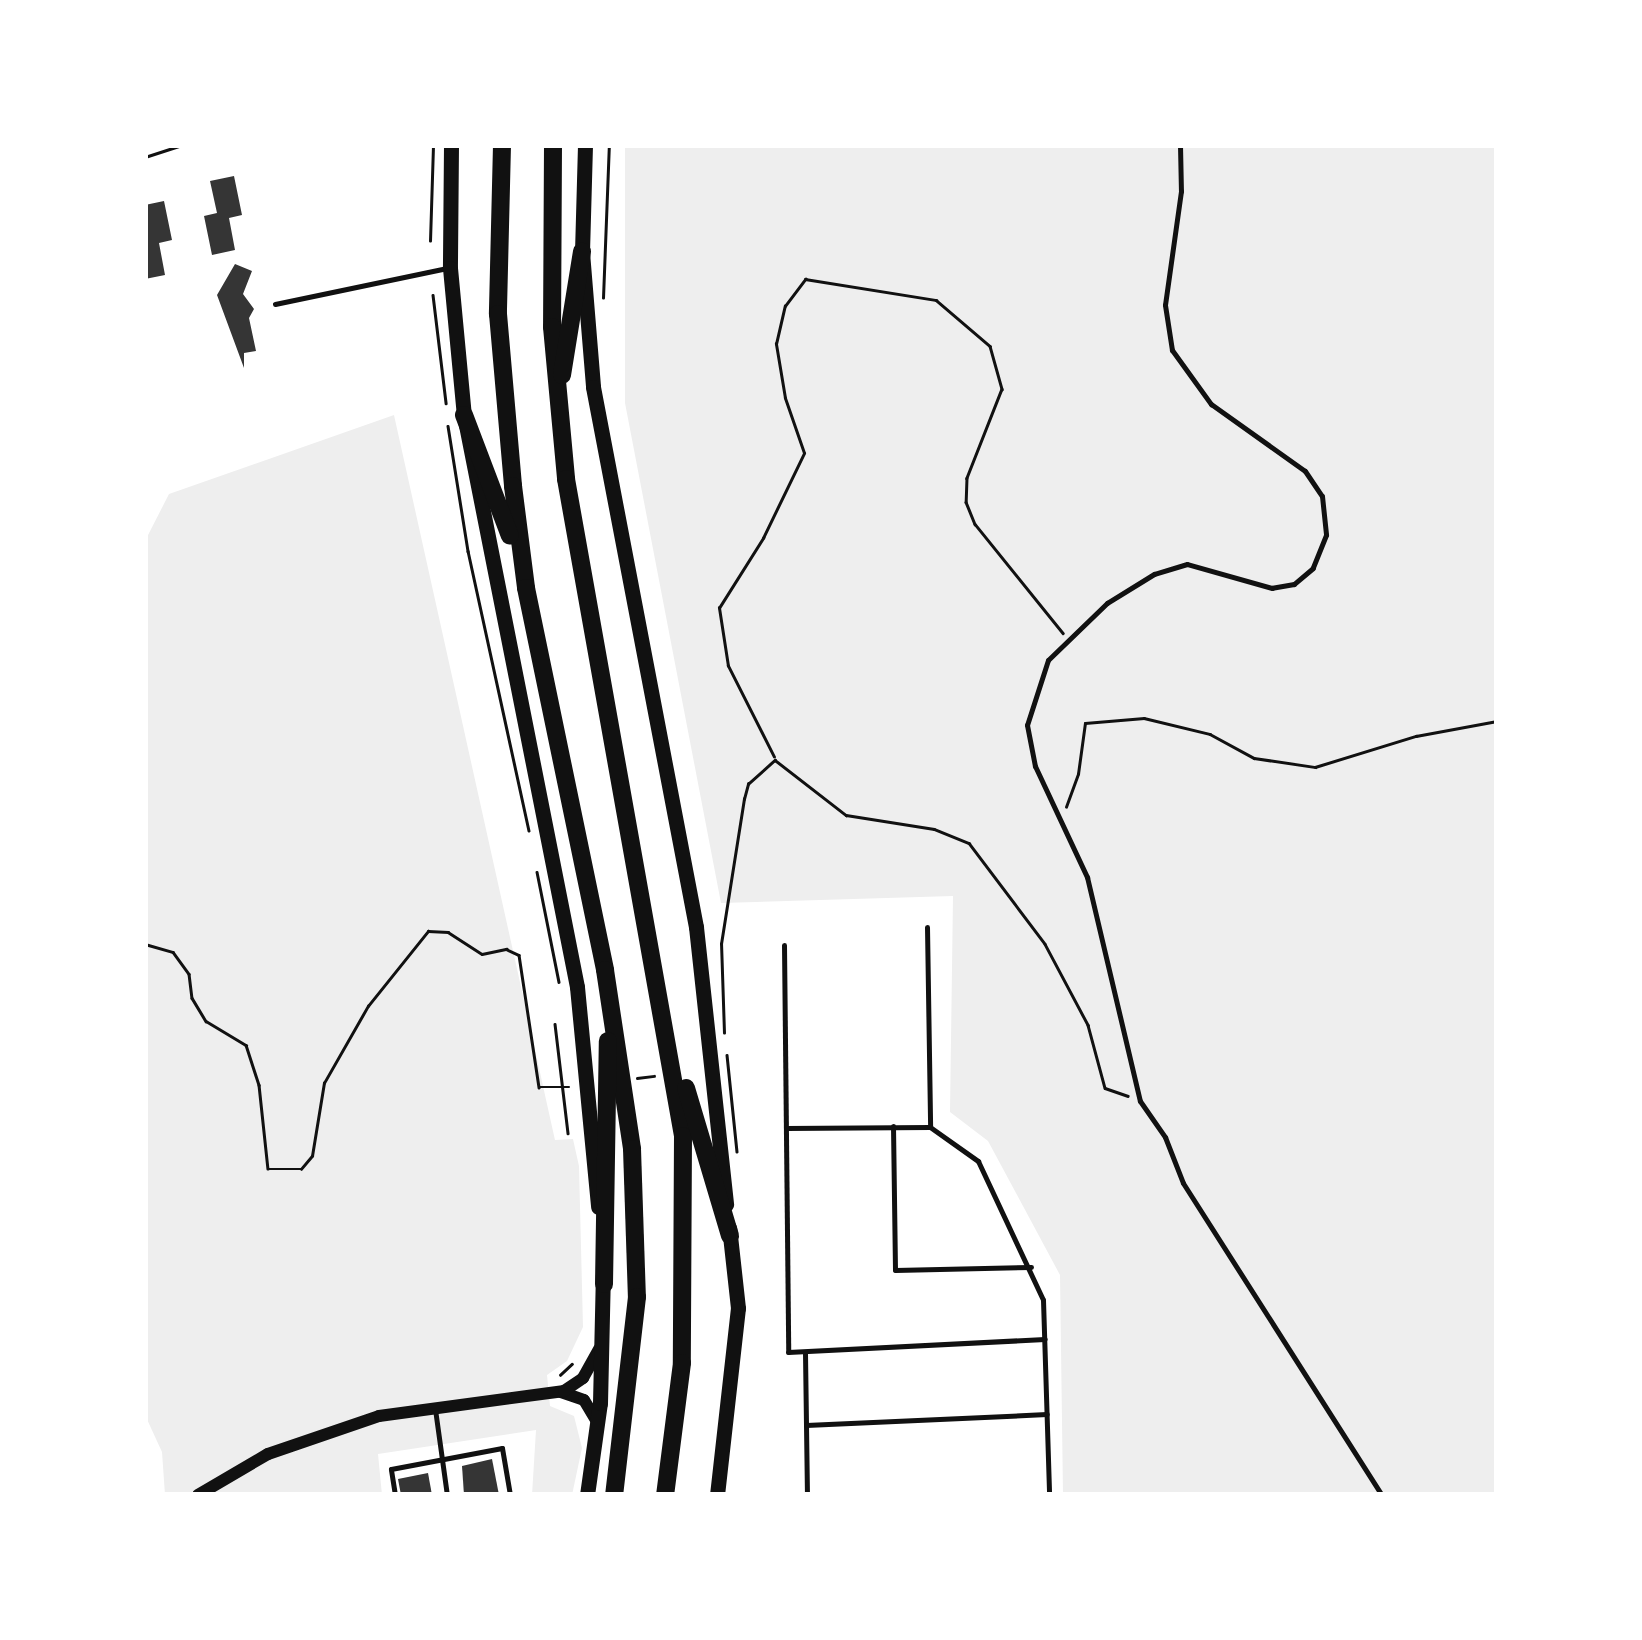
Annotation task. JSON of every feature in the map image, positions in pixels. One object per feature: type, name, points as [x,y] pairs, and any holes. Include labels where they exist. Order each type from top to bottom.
[{"type":"highway","points":[[502,145],[498,314],[526,588],[605,970],[628,1105],[637,1246],[634,1352],[614,1495]]},
{"type":"highway","points":[[553,145],[550,250],[557,400],[584,589],[667,1020],[683,1136],[688,1254],[682,1364],[665,1495]]},
{"type":"highway","points":[[557,400],[582,252]]},
{"type":"highway","points":[[464,416],[526,588]]},
{"type":"highway","points":[[604,1284],[610,1168],[605,970]]},
{"type":"highway","points":[[667,1020],[730,1236]]},
{"type":"main road","points":[[451,145],[450,268],[464,416],[577,987],[604,1284],[604,1332],[590,1495]]},
{"type":"main road","points":[[585,145],[582,252],[602,445],[696,927],[738,1308],[717,1495]]},
{"type":"street","points":[[558,1392],[586,1375],[604,1332]]},
{"type":"street","points":[[198,1495],[309,1438],[434,1406],[558,1392],[584,1400],[597,1424]]},
{"type":"lane","points":[[1180,145],[1181,192],[1164,305],[1172,350],[1212,404],[1304,472],[1322,496],[1326,535],[1313,568],[1294,584],[1272,588],[1209,566],[1154,574],[1067,638],[1034,686],[1027,725],[1035,766],[1087,877],[1140,1101],[1165,1137],[1184,1183],[1382,1495]]},
{"type":"lane","points":[[276,304],[354,282],[450,268]]},
{"type":"lane","points":[[926,927],[930,1127]]},
{"type":"lane","points":[[784,945],[788,1352],[1045,1340]]},
{"type":"lane","points":[[893,1126],[895,1270],[1031,1267]]},
{"type":"lane","points":[[786,1128],[930,1127],[978,1161],[1031,1267],[1043,1300],[1049,1495]]},
{"type":"lane","points":[[805,1352],[807,1495]]},
{"type":"lane","points":[[434,1406],[447,1495]]},
{"type":"lane","points":[[806,1425],[1047,1414]]},
{"type":"lane","points":[[395,1495],[391,1470],[502,1448],[510,1495]]},
{"type":"path","points":[[145,157],[184,145]]},
{"type":"path","points":[[603,308],[609,145]]},
{"type":"path","points":[[430,241],[433,147]]},
{"type":"path","points":[[1067,638],[975,524],[966,502],[968,478],[1002,389],[990,346],[936,300],[805,278],[785,306],[776,344],[785,398],[804,453],[763,538],[719,608],[728,666],[775,760],[846,816],[934,829],[968,843],[1044,944],[1088,1025],[1105,1088],[1140,1101]]},
{"type":"path","points":[[433,295],[468,551],[532,845]]},
{"type":"path","points":[[1061,820],[1078,774],[1085,723],[1144,718],[1210,734],[1254,758],[1315,767],[1497,721]]},
{"type":"path","points":[[720,1068],[718,1046],[728,1023],[721,944],[744,799],[748,784],[775,760]]},
{"type":"path","points":[[535,862],[559,984]]},
{"type":"path","points":[[145,944],[173,952],[190,974],[192,998],[206,1022],[246,1045],[259,1084],[268,1169],[284,1174],[301,1169],[312,1156],[324,1083],[416,942],[428,931],[448,932],[482,954],[506,949],[519,955],[536,1081],[544,1090],[581,1086]]},
{"type":"path","points":[[555,1024],[568,1133]]},
{"type":"path","points":[[621,1080],[660,1076]]},
{"type":"path","points":[[559,1376],[577,1358]]},
{"type":"shaded area","points":[[625,145],[1497,145],[1497,1495],[1063,1495],[1060,1275],[988,1141],[950,1112],[953,896],[721,903],[625,403]]},
{"type":"shaded area","points":[[394,415],[555,1140],[573,1139],[579,1166],[583,1327],[567,1361],[547,1375],[550,1406],[574,1416],[582,1448],[572,1495],[532,1495],[536,1430],[378,1454],[382,1495],[165,1495],[162,1452],[145,1415],[145,541],[169,494]]},
{"type":"building","points":[[234,176],[242,215],[229,218],[235,250],[212,255],[204,216],[217,213],[210,181]]},
{"type":"building","points":[[164,201],[172,240],[159,243],[165,275],[145,279],[145,205]]},
{"type":"building","points":[[235,264],[252,271],[243,294],[254,309],[249,318],[256,351],[244,353],[244,368],[217,295]]},
{"type":"building","points":[[492,1459],[499,1495],[464,1495],[462,1466]]},
{"type":"building","points":[[428,1473],[432,1495],[401,1495],[398,1479]]}]
